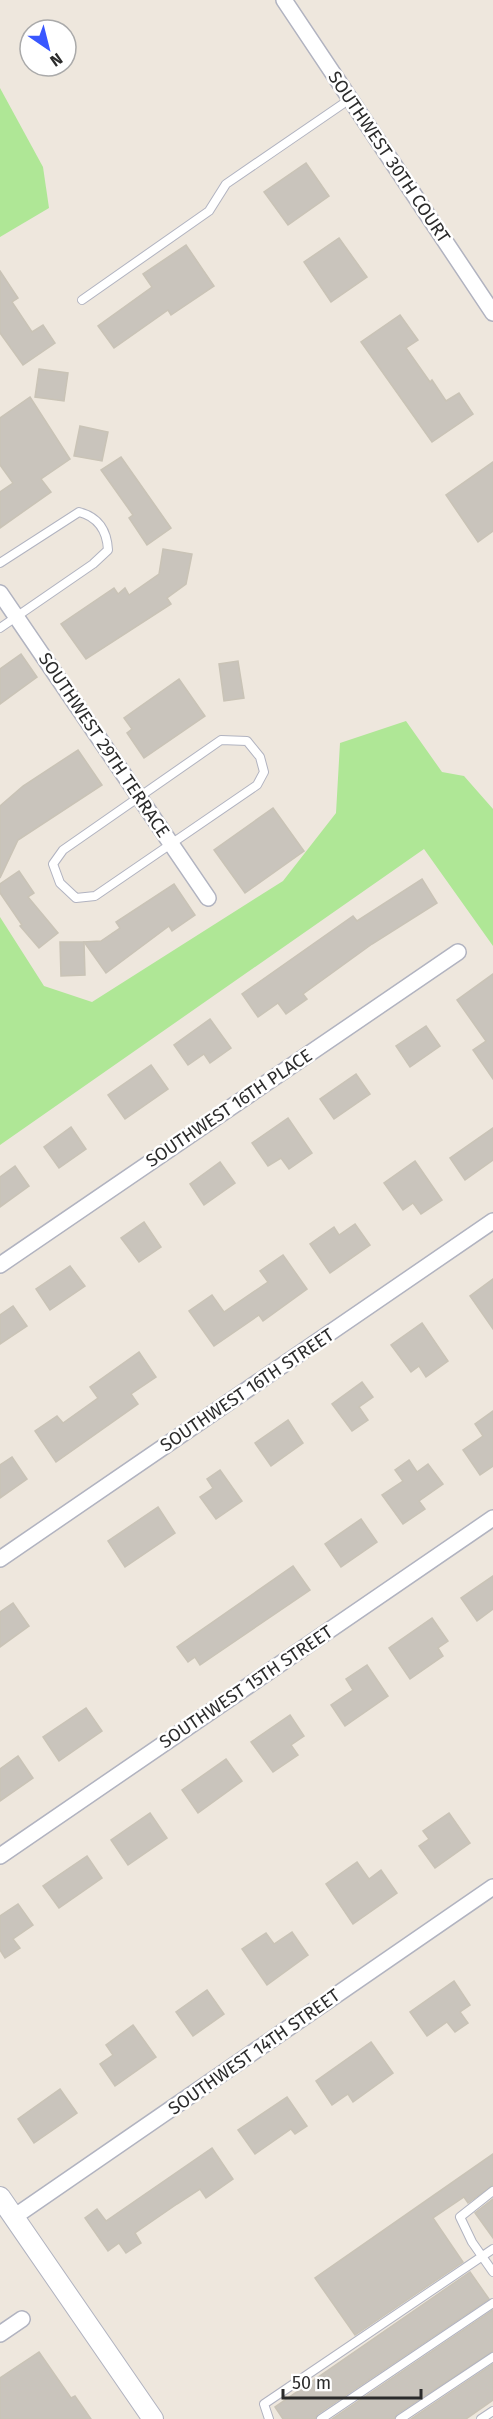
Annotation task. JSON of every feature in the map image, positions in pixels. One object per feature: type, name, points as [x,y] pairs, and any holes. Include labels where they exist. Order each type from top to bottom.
[{"type":"main road","points":[[0,2197],[153,2419]]},
{"type":"street","name":"SOUTHWEST 30TH COURT","points":[[284,0],[493,313]]},
{"type":"street","name":"SOUTHWEST 29TH TERRACE","points":[[0,593],[208,898]]},
{"type":"street","name":"SOUTHWEST 16TH PLACE","points":[[0,1265],[458,952]]},
{"type":"street","name":"SOUTHWEST 16TH STREET","points":[[0,1559],[493,1221]]},
{"type":"street","name":"SOUTHWEST 15TH STREET","points":[[0,1856],[493,1518]]},
{"type":"street","name":"SOUTHWEST 14TH STREET","points":[[14,2217],[493,1887]]},
{"type":"street","points":[[0,2334],[22,2319]]},
{"type":"lane","points":[[82,300],[208,211],[225,184],[350,99]]},
{"type":"lane","points":[[0,563],[79,512],[92,515],[108,536],[108,550],[93,564],[0,628]]},
{"type":"lane","points":[[221,740],[247,741],[260,757],[264,772],[257,785],[95,896],[76,898],[60,883],[53,864],[63,850],[138,796],[221,740]]},
{"type":"lane","points":[[493,2191],[460,2217],[493,2272]]},
{"type":"lane","points":[[269,2419],[264,2404],[493,2249]]},
{"type":"lane","points":[[321,2419],[493,2303]]},
{"type":"lane","points":[[400,2419],[493,2357]]},
{"type":"lane","points":[[482,2419],[493,2411]]},
{"type":"green space","points":[[0,88],[43,167],[49,208],[0,237]]},
{"type":"green space","points":[[406,721],[442,772],[464,776],[493,809],[493,946],[424,849],[0,1145],[0,917],[44,986],[92,1002],[283,881],[336,813],[340,743]]},
{"type":"building","points":[[306,163],[329,196],[288,225],[264,192]]},
{"type":"building","points":[[339,238],[367,277],[331,302],[304,262]]},
{"type":"building","points":[[186,245],[214,286],[171,315],[168,310],[114,348],[98,326],[152,287],[143,274]]},
{"type":"building","points":[[0,271],[18,298],[12,302],[32,332],[43,325],[55,343],[23,365],[0,333]]},
{"type":"building","points":[[400,315],[418,340],[406,348],[430,382],[432,380],[446,401],[459,393],[473,414],[432,442],[361,342]]},
{"type":"building","points":[[39,369],[68,373],[64,401],[35,397]]},
{"type":"building","points":[[30,397],[70,459],[41,479],[51,492],[0,528],[0,492],[13,483],[0,465],[0,418]]},
{"type":"building","points":[[80,426],[108,432],[102,461],[74,456]]},
{"type":"building","points":[[121,457],[171,528],[147,545],[129,518],[133,515],[101,470]]},
{"type":"building","points":[[493,462],[493,531],[478,542],[446,495]]},
{"type":"building","points":[[163,549],[192,554],[186,584],[167,598],[171,604],[86,659],[61,624],[114,588],[118,594],[125,588],[129,595],[159,574]]},
{"type":"building","points":[[21,654],[37,677],[0,704],[0,669]]},
{"type":"building","points":[[238,661],[244,698],[224,701],[219,664]]},
{"type":"building","points":[[179,679],[205,716],[144,758],[127,733],[132,729],[124,718]]},
{"type":"building","points":[[78,750],[102,785],[18,840],[0,878],[0,806],[23,786]]},
{"type":"building","points":[[273,808],[304,851],[245,893],[214,850]]},
{"type":"building","points":[[19,871],[34,893],[28,897],[58,933],[39,948],[20,926],[22,925],[0,893],[0,884]]},
{"type":"building","points":[[422,879],[437,903],[372,944],[303,994],[307,999],[286,1014],[278,1003],[258,1017],[242,994],[353,916],[357,921]]},
{"type":"building","points":[[174,884],[195,915],[172,931],[169,926],[106,973],[84,942],[101,941],[120,928],[116,922]]},
{"type":"building","points":[[60,942],[84,942],[85,975],[61,976]]},
{"type":"building","points":[[493,974],[493,1079],[473,1050],[486,1041],[457,1000]]},
{"type":"building","points":[[210,1019],[231,1048],[210,1063],[204,1054],[188,1065],[174,1045]]},
{"type":"building","points":[[426,1026],[440,1046],[410,1067],[396,1046]]},
{"type":"building","points":[[151,1065],[168,1089],[125,1119],[108,1095]]},
{"type":"building","points":[[356,1074],[370,1094],[334,1119],[320,1099]]},
{"type":"building","points":[[288,1118],[312,1153],[289,1169],[281,1158],[268,1166],[252,1143]]},
{"type":"building","points":[[71,1127],[86,1149],[59,1168],[44,1147]]},
{"type":"building","points":[[493,1128],[493,1160],[465,1180],[450,1158]]},
{"type":"building","points":[[415,1161],[442,1200],[421,1214],[413,1203],[403,1210],[384,1183]]},
{"type":"building","points":[[220,1162],[235,1183],[204,1205],[190,1184]]},
{"type":"building","points":[[15,1166],[29,1186],[0,1207],[0,1177]]},
{"type":"building","points":[[144,1222],[161,1247],[139,1262],[121,1238]]},
{"type":"building","points":[[355,1224],[370,1245],[330,1273],[310,1244],[334,1227],[339,1235]]},
{"type":"building","points":[[283,1255],[307,1289],[263,1321],[259,1315],[214,1346],[189,1311],[212,1295],[224,1312],[268,1282],[260,1271]]},
{"type":"building","points":[[70,1266],[85,1286],[50,1310],[36,1289]]},
{"type":"building","points":[[493,1279],[493,1329],[470,1296]]},
{"type":"building","points":[[13,1306],[27,1326],[0,1344],[0,1315]]},
{"type":"building","points":[[422,1323],[448,1361],[426,1377],[419,1366],[411,1372],[391,1345]]},
{"type":"building","points":[[139,1352],[156,1377],[131,1394],[138,1404],[56,1462],[35,1431],[57,1416],[63,1423],[98,1398],[90,1387]]},
{"type":"building","points":[[362,1382],[373,1397],[359,1407],[368,1420],[352,1431],[332,1404]]},
{"type":"building","points":[[493,1411],[493,1466],[480,1475],[463,1450],[483,1436],[475,1424]]},
{"type":"building","points":[[288,1420],[303,1443],[271,1466],[255,1443]]},
{"type":"building","points":[[12,1457],[27,1479],[0,1498],[0,1465]]},
{"type":"building","points":[[409,1460],[417,1472],[428,1464],[443,1484],[419,1501],[425,1509],[403,1524],[382,1495],[403,1481],[395,1470]]},
{"type":"building","points":[[220,1470],[242,1501],[216,1519],[200,1497],[213,1488],[207,1479]]},
{"type":"building","points":[[158,1507],[175,1533],[125,1567],[108,1541]]},
{"type":"building","points":[[361,1519],[377,1542],[341,1567],[325,1544]]},
{"type":"building","points":[[293,1566],[310,1590],[200,1665],[195,1657],[188,1662],[177,1647]]},
{"type":"building","points":[[493,1576],[493,1609],[477,1621],[461,1598]]},
{"type":"building","points":[[13,1603],[29,1626],[0,1647],[0,1612]]},
{"type":"building","points":[[432,1618],[448,1641],[438,1648],[443,1656],[410,1679],[389,1648]]},
{"type":"building","points":[[367,1665],[388,1696],[345,1726],[331,1705],[353,1690],[346,1679]]},
{"type":"building","points":[[86,1708],[102,1731],[59,1761],[43,1737]]},
{"type":"building","points":[[290,1715],[304,1736],[291,1745],[298,1755],[273,1772],[251,1742]]},
{"type":"building","points":[[18,1756],[33,1778],[0,1801],[0,1769]]},
{"type":"building","points":[[226,1759],[242,1781],[198,1813],[182,1790]]},
{"type":"building","points":[[150,1813],[167,1838],[128,1865],[111,1840]]},
{"type":"building","points":[[449,1813],[470,1843],[435,1868],[419,1846],[429,1839],[423,1831]]},
{"type":"building","points":[[87,1856],[102,1878],[59,1908],[43,1886]]},
{"type":"building","points":[[357,1862],[369,1879],[381,1870],[397,1893],[353,1924],[326,1884]]},
{"type":"building","points":[[18,1904],[33,1925],[13,1939],[20,1948],[5,1958],[0,1950],[0,1916]]},
{"type":"building","points":[[292,1932],[308,1955],[267,1985],[242,1949],[266,1933],[274,1944]]},
{"type":"building","points":[[454,1981],[470,2005],[460,2012],[468,2023],[455,2032],[447,2022],[427,2036],[410,2012]]},
{"type":"building","points":[[207,1990],[224,2014],[193,2036],[176,2012]]},
{"type":"building","points":[[133,2025],[156,2057],[115,2086],[100,2064],[113,2055],[106,2045]]},
{"type":"building","points":[[371,2042],[393,2073],[353,2102],[348,2094],[332,2105],[316,2081]]},
{"type":"building","points":[[60,2089],[77,2113],[34,2143],[18,2119]]},
{"type":"building","points":[[287,2097],[307,2126],[295,2134],[291,2129],[255,2154],[238,2130]]},
{"type":"building","points":[[212,2148],[233,2179],[206,2198],[200,2189],[135,2233],[141,2243],[126,2253],[119,2243],[108,2251],[85,2218],[97,2209],[106,2221]]},
{"type":"building","points":[[493,2154],[493,2185],[468,2203],[464,2197],[433,2218],[463,2262],[355,2335],[315,2278]]},
{"type":"building","points":[[493,2199],[493,2238],[475,2213]]},
{"type":"building","points":[[470,2272],[489,2299],[318,2414],[315,2419],[283,2419],[275,2407]]},
{"type":"building","points":[[493,2310],[493,2351],[397,2414],[394,2419],[332,2419]]},
{"type":"building","points":[[39,2352],[71,2398],[75,2396],[91,2419],[0,2419],[0,2378]]},
{"type":"building","points":[[493,2364],[493,2400],[466,2419],[411,2419]]}]
